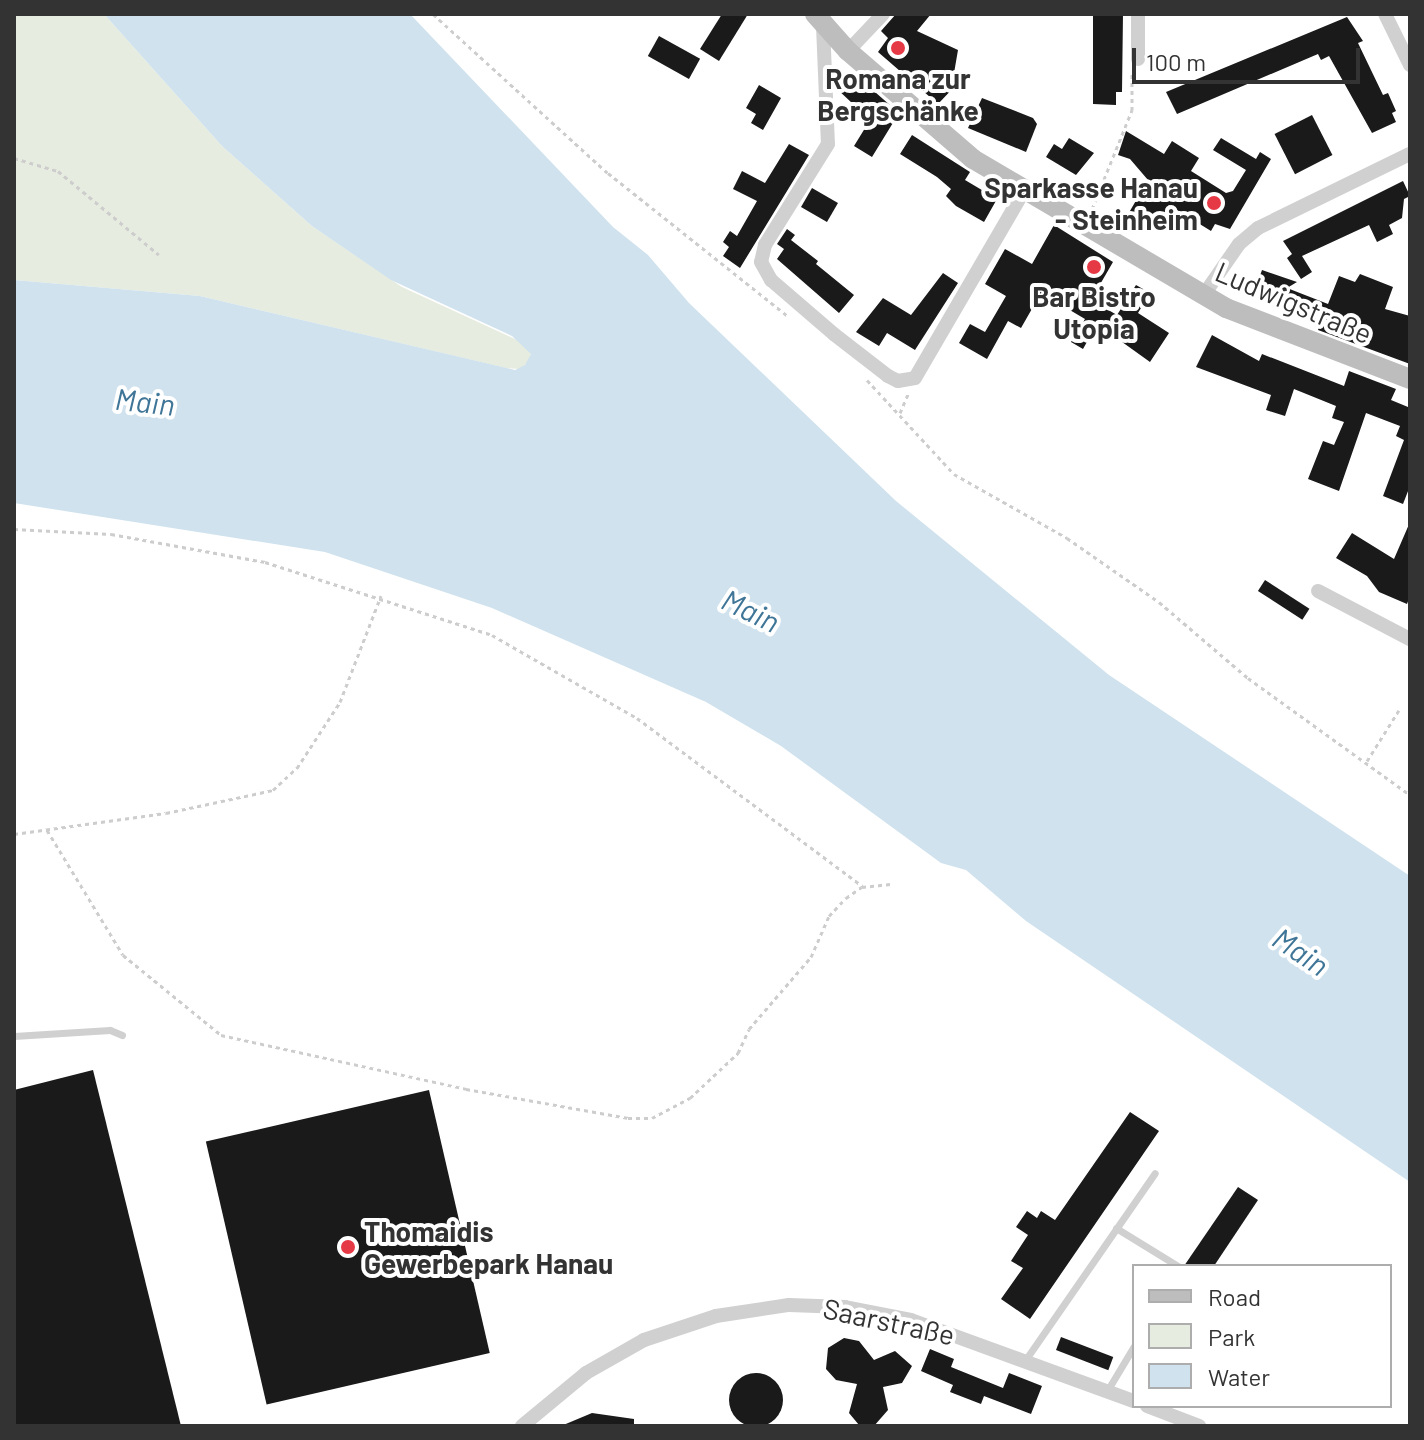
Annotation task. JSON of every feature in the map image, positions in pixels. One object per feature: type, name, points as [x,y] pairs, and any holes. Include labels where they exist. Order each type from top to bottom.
[{"type":"main road","name":"Ludwigstraße","points":[[819,20],[848,51],[961,150],[1024,191],[1203,296],[1279,331],[1410,379]]},
{"type":"street","points":[[848,51],[883,14]]},
{"type":"street","points":[[1138,14],[1138,59]]},
{"type":"street","points":[[1385,14],[1410,65]]},
{"type":"street","points":[[819,20],[828,144],[765,245],[763,268],[888,376],[898,381],[915,378],[1024,191]]},
{"type":"street","points":[[1203,296],[1239,244],[1258,228],[1410,154]]},
{"type":"street","points":[[1318,591],[1410,639]]},
{"type":"street","name":"Saarstraße","points":[[522,1426],[586,1373],[644,1340],[689,1323],[759,1308],[845,1307],[911,1320],[1026,1359],[1132,1400]]},
{"type":"street","points":[[1152,1408],[1199,1426]]},
{"type":"lane","points":[[14,1036],[110,1030],[122,1035]]},
{"type":"lane","points":[[1026,1359],[1155,1173]]},
{"type":"lane","points":[[1116,1228],[1175,1264]]},
{"type":"lane","points":[[1107,1391],[1132,1349]]},
{"type":"path","points":[[433,14],[608,173],[796,322]]},
{"type":"path","points":[[1084,226],[1132,110],[1132,65],[1138,59]]},
{"type":"path","points":[[14,158],[58,171],[159,255]]},
{"type":"path","points":[[865,378],[954,474],[1067,538],[1159,602],[1248,678],[1410,795]]},
{"type":"path","points":[[14,529],[111,534],[250,559],[381,595],[492,635],[637,718],[862,887]]},
{"type":"path","points":[[14,834],[273,790],[297,768],[340,702],[381,595]]},
{"type":"path","points":[[1366,762],[1399,710]]},
{"type":"path","points":[[47,830],[123,955],[221,1035],[435,1083],[628,1118],[652,1118],[682,1103],[738,1053],[749,1029],[811,957],[829,916],[862,887],[893,884]]},
{"type":"green space","points":[[14,14],[104,14],[222,146],[312,226],[402,287],[517,340],[531,352],[530,361],[520,369],[506,368],[200,296],[14,280]]},
{"type":"water","name":"Main","points":[[104,14],[410,14],[613,227],[648,255],[689,303],[896,501],[1109,675],[1410,876],[1410,1182],[1026,921],[966,870],[941,863],[781,746],[706,702],[492,608],[325,552],[14,503],[14,280],[200,296],[515,370],[525,365],[531,354],[512,336],[391,280],[312,226],[222,146]]},
{"type":"building","points":[[722,14],[748,14],[719,61],[700,49]]},
{"type":"building","points":[[896,14],[931,14],[917,31],[958,50],[953,79],[958,83],[938,104],[878,52],[888,38],[881,31]]},
{"type":"building","points":[[1093,14],[1123,14],[1122,92],[1116,92],[1116,105],[1093,104]]},
{"type":"building","points":[[1347,17],[1363,41],[1358,43],[1383,95],[1388,93],[1396,111],[1392,113],[1396,122],[1372,133],[1329,56],[1321,60],[1318,54],[1177,114],[1166,92]]},
{"type":"building","points":[[659,36],[700,59],[689,79],[648,56]]},
{"type":"building","points":[[851,71],[899,113],[872,157],[854,146],[870,120],[836,88]]},
{"type":"building","points":[[759,85],[781,98],[763,130],[751,123],[756,114],[746,108]]},
{"type":"building","points":[[982,98],[1033,118],[1037,124],[1026,152],[968,128]]},
{"type":"building","points":[[1312,115],[1332,155],[1295,174],[1275,134]]},
{"type":"building","points":[[1126,131],[1164,154],[1172,141],[1199,158],[1191,171],[1226,193],[1233,191],[1246,170],[1213,150],[1221,138],[1256,159],[1260,152],[1271,159],[1230,229],[1215,224],[1211,231],[1169,205],[1153,232],[1127,216],[1148,180],[1130,159],[1118,155]]},
{"type":"building","points":[[912,135],[970,172],[965,180],[997,199],[984,222],[956,206],[946,196],[951,189],[937,177],[900,154]]},
{"type":"building","points":[[1069,138],[1094,153],[1076,175],[1046,157],[1054,144],[1062,149]]},
{"type":"building","points":[[789,144],[809,155],[740,268],[723,256],[729,247],[723,242],[730,231],[737,236],[757,201],[733,189],[742,171],[765,183]]},
{"type":"building","points":[[1403,181],[1410,196],[1404,199],[1402,218],[1389,225],[1393,234],[1377,242],[1369,225],[1302,256],[1312,272],[1301,279],[1287,258],[1292,254],[1283,241]]},
{"type":"building","points":[[812,188],[838,203],[827,222],[801,207]]},
{"type":"building","points":[[1054,225],[1113,262],[1091,300],[1117,315],[1136,285],[1150,293],[1138,313],[1169,333],[1150,362],[1097,324],[1083,349],[1071,342],[1085,319],[1041,293],[1021,328],[1008,321],[987,359],[959,343],[970,324],[985,332],[1006,296],[985,284],[1005,249],[1032,264]]},
{"type":"building","points":[[787,229],[795,235],[791,240],[854,295],[839,313],[777,259],[784,249],[777,244]]},
{"type":"building","points":[[1262,270],[1297,282],[1287,288],[1328,304],[1339,276],[1355,282],[1360,274],[1393,287],[1385,309],[1410,316],[1410,364],[1318,330],[1320,324],[1254,293]]},
{"type":"building","points":[[943,273],[958,283],[915,350],[887,333],[879,346],[856,332],[883,298],[911,315]]},
{"type":"building","points":[[1212,335],[1259,361],[1262,354],[1344,386],[1349,371],[1396,389],[1391,400],[1408,407],[1410,403],[1410,486],[1403,504],[1383,496],[1404,440],[1396,436],[1400,426],[1366,413],[1339,491],[1308,479],[1323,441],[1334,445],[1344,422],[1332,418],[1336,406],[1294,389],[1285,416],[1266,410],[1271,395],[1196,367]]},
{"type":"building","points":[[1410,522],[1410,596],[1407,604],[1379,592],[1367,576],[1336,558],[1352,533],[1394,559]]},
{"type":"building","points":[[1265,580],[1309,609],[1302,620],[1258,591]]},
{"type":"building","points":[[93,1070],[181,1426],[14,1426],[14,1090]]},
{"type":"building","name":"Thomaidis Gewerbepark Hanau","points":[[429,1090],[490,1353],[267,1405],[206,1142]]},
{"type":"building","points":[[1130,1112],[1159,1131],[1030,1319],[1001,1299],[1023,1268],[1011,1261],[1028,1235],[1016,1227],[1027,1211],[1037,1218],[1041,1211],[1055,1220]]},
{"type":"building","points":[[1238,1187],[1258,1200],[1215,1264],[1185,1264]]},
{"type":"building","points":[[1061,1337],[1113,1357],[1108,1370],[1056,1350]]},
{"type":"building","points":[[844,1338],[859,1341],[874,1360],[895,1351],[912,1366],[902,1383],[883,1387],[888,1410],[874,1426],[859,1425],[849,1413],[857,1384],[836,1380],[826,1369],[828,1348]]},
{"type":"building","points":[[930,1349],[954,1359],[951,1367],[1003,1388],[1009,1373],[1042,1386],[1031,1414],[984,1396],[981,1404],[950,1392],[953,1385],[921,1371]]},
{"type":"building","points":[[756,1373],[775,1381],[783,1400],[775,1419],[756,1427],[737,1419],[729,1400],[737,1381]]},
{"type":"building","points":[[592,1413],[634,1419],[634,1426],[561,1426]]},
{"type":"place","name":"Romana zur Bergschänke","points":[[898,48]]},
{"type":"place","name":"Sparkasse Hanau - Steinheim","points":[[1214,203]]},
{"type":"place","name":"Bar Bistro Utopia","points":[[1094,267]]},
{"type":"place","name":"Thomaidis Gewerbepark Hanau","points":[[348,1247]]}]
